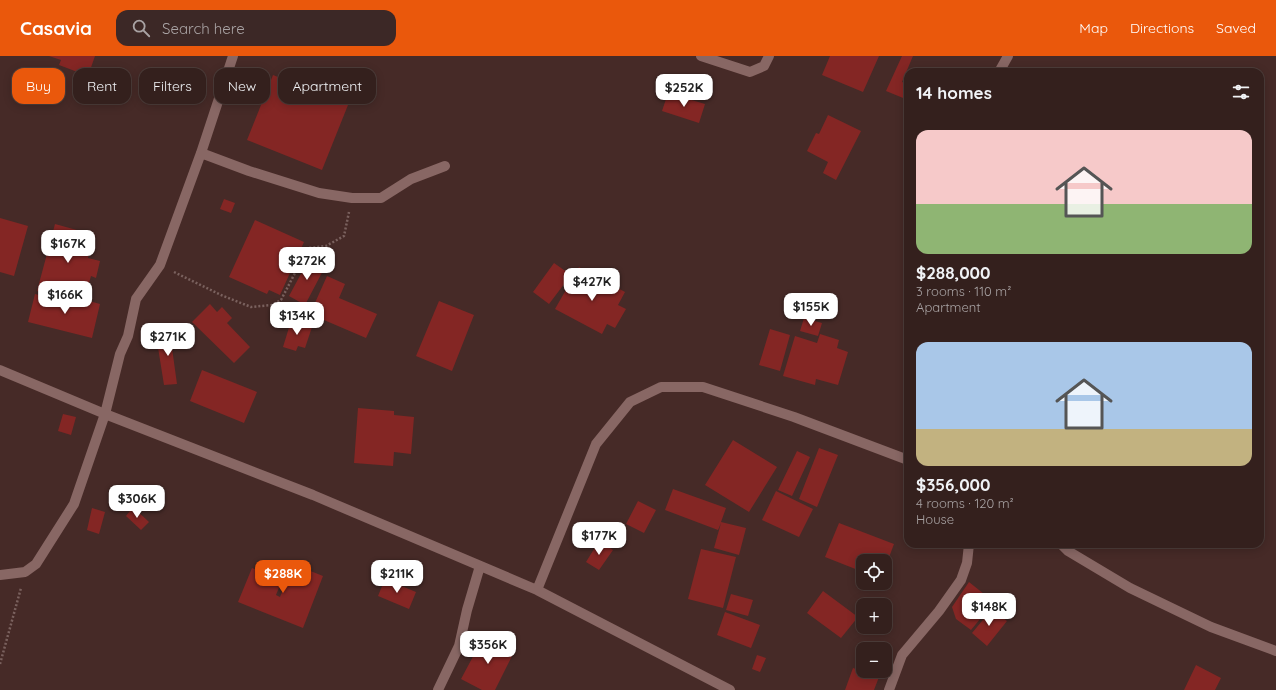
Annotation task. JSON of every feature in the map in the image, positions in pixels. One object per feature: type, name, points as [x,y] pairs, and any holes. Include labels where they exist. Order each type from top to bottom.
[{"type":"street","points":[[0,575],[25,572],[36,564],[74,504],[105,414],[120,354],[129,330],[136,299],[160,265],[201,153],[233,56]]},
{"type":"street","points":[[701,56],[750,72],[764,66],[769,56]]},
{"type":"street","points":[[1001,68],[1008,56]]},
{"type":"street","points":[[201,153],[249,171],[320,193],[352,198],[381,198],[411,178],[445,166]]},
{"type":"street","points":[[0,370],[105,414],[313,495],[537,590],[730,690]]},
{"type":"street","points":[[537,590],[596,444],[630,402],[661,387],[703,387],[794,417],[904,458]]},
{"type":"street","points":[[889,690],[902,655],[939,612],[961,580],[967,563],[969,548]]},
{"type":"street","points":[[1065,548],[1130,588],[1211,627],[1276,651]]},
{"type":"street","points":[[438,690],[459,646],[467,610],[480,566]]},
{"type":"path","points":[[160,265],[251,306],[272,305],[281,300],[308,248],[326,246],[344,236],[352,198]]},
{"type":"path","points":[[0,664],[25,572]]},
{"type":"building","points":[[49,56],[95,56],[91,68],[73,68],[73,70],[59,65],[61,60]]},
{"type":"building","points":[[830,56],[879,56],[863,92],[822,75]]},
{"type":"building","points":[[902,56],[913,56],[908,68],[904,68],[904,77],[902,82],[904,83],[904,98],[886,91]]},
{"type":"building","points":[[273,75],[278,77],[278,104],[348,105],[322,170],[247,140],[261,104],[270,104],[270,82]]},
{"type":"building","points":[[668,93],[705,104],[699,123],[662,111]]},
{"type":"building","points":[[828,115],[861,131],[836,180],[823,173],[828,162],[807,151],[816,133],[819,134]]},
{"type":"building","points":[[224,199],[235,203],[231,213],[220,209]]},
{"type":"building","points":[[0,218],[28,226],[14,276],[0,272]]},
{"type":"building","points":[[255,220],[304,242],[280,295],[269,290],[267,294],[229,277]]},
{"type":"building","points":[[55,224],[95,235],[88,258],[100,261],[96,278],[91,276],[86,293],[78,291],[75,302],[37,291]]},
{"type":"building","points":[[310,257],[326,265],[305,305],[289,296]]},
{"type":"building","points":[[554,263],[571,275],[549,304],[533,292]]},
{"type":"building","points":[[579,267],[625,292],[618,305],[626,309],[615,328],[607,324],[602,334],[555,309]]},
{"type":"building","points":[[327,276],[345,284],[339,298],[377,314],[366,338],[310,314]]},
{"type":"building","points":[[35,294],[80,305],[82,299],[100,304],[92,338],[28,322]]},
{"type":"building","points":[[439,301],[474,315],[452,371],[416,356]]},
{"type":"building","points":[[210,304],[217,312],[222,307],[232,318],[227,323],[250,347],[234,363],[192,322]]},
{"type":"building","points":[[804,318],[822,323],[818,336],[800,331]]},
{"type":"building","points":[[291,321],[312,327],[305,348],[298,346],[296,351],[283,347]]},
{"type":"building","points":[[770,329],[790,335],[780,371],[759,365]]},
{"type":"building","points":[[176,332],[178,347],[172,348],[177,384],[164,385],[156,335]]},
{"type":"building","points":[[820,334],[839,340],[837,348],[848,352],[838,385],[816,379],[815,385],[783,376],[795,336],[817,343]]},
{"type":"building","points":[[202,370],[257,392],[244,423],[190,401]]},
{"type":"building","points":[[358,408],[394,411],[394,415],[414,417],[411,454],[394,452],[393,466],[354,463]]},
{"type":"building","points":[[63,414],[76,417],[71,435],[58,431]]},
{"type":"building","points":[[733,440],[777,467],[749,512],[705,485]]},
{"type":"building","points":[[819,448],[838,455],[817,507],[799,499]]},
{"type":"building","points":[[797,451],[810,457],[792,496],[778,490]]},
{"type":"building","points":[[673,489],[726,508],[721,522],[746,528],[739,555],[714,548],[721,523],[718,530],[665,510]]},
{"type":"building","points":[[776,491],[813,509],[799,537],[762,520]]},
{"type":"building","points":[[638,501],[656,510],[644,533],[626,524]]},
{"type":"building","points":[[133,507],[149,522],[141,530],[126,516]]},
{"type":"building","points":[[92,508],[105,512],[99,534],[87,530]]},
{"type":"building","points":[[839,523],[894,544],[890,554],[856,554],[856,569],[825,557]]},
{"type":"building","points":[[599,541],[613,550],[599,570],[586,562]]},
{"type":"building","points":[[701,549],[736,557],[723,608],[688,599]]},
{"type":"building","points":[[293,564],[323,576],[303,628],[238,602],[252,568],[282,580],[276,595],[280,597]]},
{"type":"building","points":[[385,579],[416,592],[409,609],[378,596]]},
{"type":"building","points":[[969,582],[994,602],[971,630],[956,619],[952,607]]},
{"type":"building","points":[[823,591],[856,616],[856,619],[841,638],[807,613]]},
{"type":"building","points":[[731,594],[753,600],[748,616],[726,610]]},
{"type":"building","points":[[1002,597],[1016,609],[1011,616],[996,604]]},
{"type":"building","points":[[992,609],[1007,621],[987,646],[972,633]]},
{"type":"building","points":[[725,612],[760,625],[751,648],[717,635]]},
{"type":"building","points":[[484,636],[514,652],[495,690],[482,690],[461,679]]},
{"type":"building","points":[[757,655],[766,658],[760,672],[752,669]]},
{"type":"building","points":[[1196,665],[1221,678],[1215,690],[1184,690]]},
{"type":"building","points":[[853,668],[856,669],[856,678],[879,678],[874,690],[845,690]]}]
